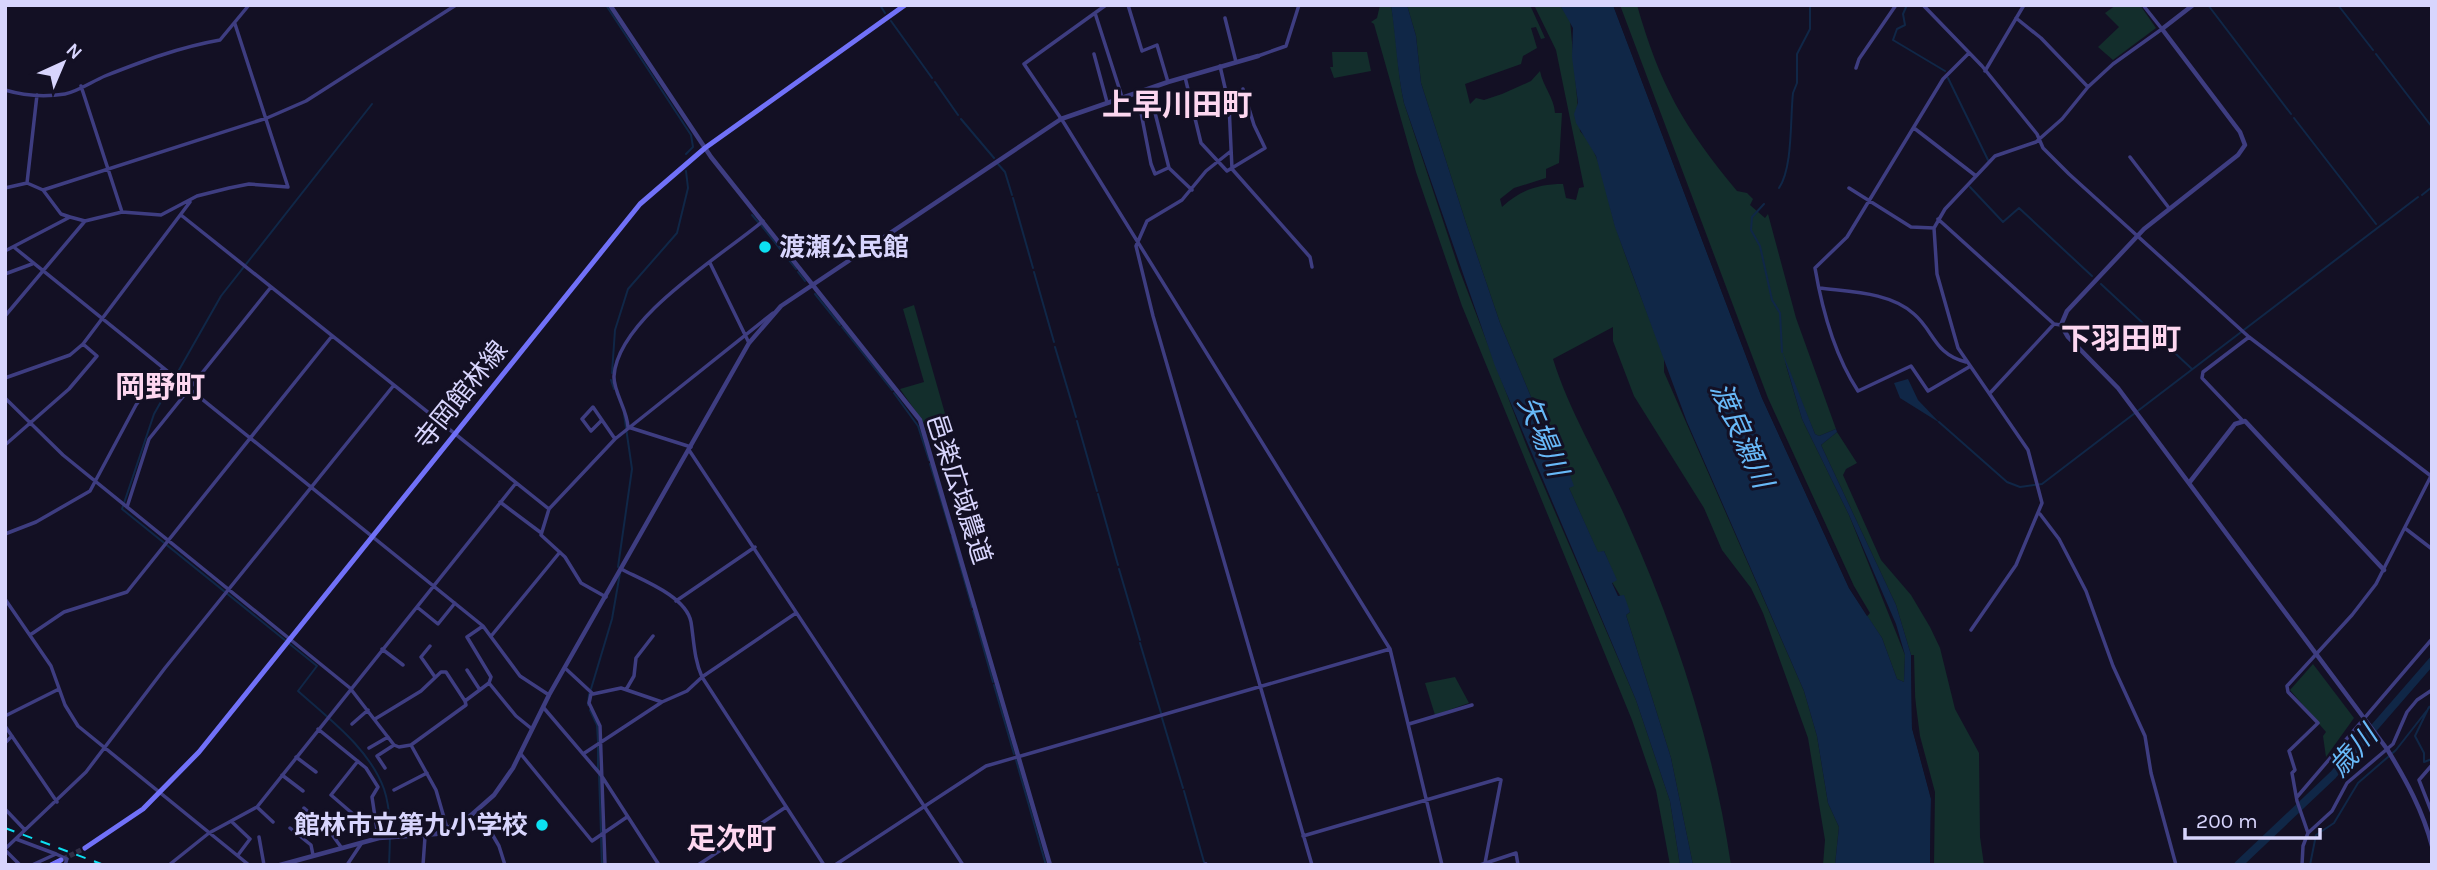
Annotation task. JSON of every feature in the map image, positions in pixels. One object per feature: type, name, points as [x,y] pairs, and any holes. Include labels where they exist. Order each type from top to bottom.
[{"type":"main road","name":"寺岡館林線","points":[[85,848],[128,821],[161,794],[199,752],[628,218],[669,176],[705,148],[905,5]]},
{"type":"main road","points":[[51,865],[63,862]]},
{"type":"street","points":[[5,90],[37,95],[70,93],[152,57],[201,42],[220,40],[249,5]]},
{"type":"street","points":[[43,190],[267,118],[306,101],[456,5]]},
{"type":"street","name":"邑楽広域農道","points":[[610,5],[705,148],[909,404],[923,427],[1050,865]]},
{"type":"street","points":[[1106,5],[1024,64],[1062,119],[1390,649],[1442,865]]},
{"type":"street","points":[[1128,5],[1142,51],[1157,45],[1168,82]]},
{"type":"street","points":[[540,532],[549,509],[614,439],[745,332],[813,284],[1062,119],[1149,88],[1286,46],[1299,5]]},
{"type":"street","points":[[1856,68],[1896,5]]},
{"type":"street","points":[[1923,5],[1985,71],[2040,139],[2051,157],[2245,334],[2432,476],[2384,570],[2352,615],[2286,688],[2318,723],[2289,751],[2295,770],[2292,773],[2296,800],[2308,833]]},
{"type":"street","points":[[1985,71],[2024,5]]},
{"type":"street","points":[[2061,325],[2067,311],[2137,236],[2238,155],[2245,145],[2240,132],[2143,5]]},
{"type":"street","points":[[1971,630],[2012,572],[2040,514],[2041,489],[2028,450],[1991,392],[1969,367],[1958,348],[1937,274],[1934,228],[1938,219],[1995,156],[2040,139],[2062,119],[2088,86],[2193,5]]},
{"type":"street","points":[[1095,13],[1122,97]]},
{"type":"street","points":[[1225,18],[1236,62]]},
{"type":"street","points":[[2016,18],[2041,38],[2088,86]]},
{"type":"street","points":[[5,188],[27,183],[43,190],[61,214],[85,221],[122,212],[161,215],[192,198],[249,184],[288,187],[235,24]]},
{"type":"street","points":[[1969,53],[1943,79],[1847,237],[1815,268],[1818,288],[1835,341],[1858,391],[1911,366],[1928,391],[1969,367]]},
{"type":"street","points":[[1094,54],[1107,102]]},
{"type":"street","points":[[1220,66],[1229,105],[1232,169],[1310,257],[1312,267]]},
{"type":"street","points":[[1185,77],[1201,143],[1227,172],[1265,148],[1242,89]]},
{"type":"street","points":[[81,86],[122,212]]},
{"type":"street","points":[[1149,88],[1169,168],[1192,190]]},
{"type":"street","points":[[1138,92],[1155,174],[1169,168]]},
{"type":"street","points":[[27,183],[37,95]]},
{"type":"street","points":[[1914,128],[1976,176]]},
{"type":"street","points":[[1231,150],[1182,200],[1150,218],[1137,241],[1136,250],[1311,865]]},
{"type":"street","points":[[2130,157],[2169,208]]},
{"type":"street","points":[[1849,188],[1911,227],[1934,228]]},
{"type":"street","points":[[5,378],[70,355],[83,344],[192,198]]},
{"type":"street","points":[[181,215],[549,509]]},
{"type":"street","points":[[5,251],[70,217]]},
{"type":"street","points":[[1938,219],[2054,324],[2061,325]]},
{"type":"street","points":[[5,316],[85,221]]},
{"type":"street","points":[[628,427],[626,409],[613,378],[621,351],[650,310],[763,221]]},
{"type":"street","points":[[15,248],[483,626],[520,676],[549,695]]},
{"type":"street","points":[[5,274],[32,264]]},
{"type":"street","points":[[710,264],[749,343]]},
{"type":"street","points":[[127,508],[147,442],[271,287]]},
{"type":"street","points":[[1818,288],[1880,297],[1905,307],[1918,317],[1933,341],[1966,362]]},
{"type":"street","points":[[280,865],[379,838],[425,837],[447,829],[478,810],[500,787],[549,695],[749,343],[773,313]]},
{"type":"street","points":[[1991,392],[2054,324]]},
{"type":"street","points":[[2061,325],[2068,337],[2104,371],[2140,417],[2386,748],[2429,824],[2432,846]]},
{"type":"street","points":[[2245,334],[2203,372],[2202,378],[2384,570]]},
{"type":"street","points":[[30,635],[64,612],[127,592],[333,336]]},
{"type":"street","points":[[5,445],[69,389],[97,356],[83,344]]},
{"type":"street","points":[[5,534],[39,520],[89,491],[136,405],[163,368]]},
{"type":"street","points":[[20,865],[5,849],[86,772],[103,747],[394,385]]},
{"type":"street","points":[[5,398],[63,455],[350,688],[394,745]]},
{"type":"street","points":[[602,420],[591,431],[582,419],[593,407],[602,420],[614,439]]},
{"type":"street","points":[[2189,484],[2242,420]]},
{"type":"street","points":[[628,427],[690,448],[963,865]]},
{"type":"street","points":[[169,865],[209,833],[257,807],[516,483]]},
{"type":"street","points":[[500,502],[540,532],[560,552],[581,583],[606,597]]},
{"type":"street","points":[[2040,514],[2059,539],[2086,591],[2113,665],[2146,736],[2151,773],[2176,865]]},
{"type":"street","points":[[2405,528],[2432,549]]},
{"type":"street","points":[[676,601],[755,547]]},
{"type":"street","points":[[492,635],[560,552]]},
{"type":"street","points":[[621,569],[676,601],[691,620],[695,658],[702,677],[824,865]]},
{"type":"street","points":[[5,598],[51,666],[71,717],[103,747],[249,865]]},
{"type":"street","points":[[416,607],[438,624],[455,603]]},
{"type":"street","points":[[583,754],[662,702],[687,691],[702,677],[797,612]]},
{"type":"street","points":[[465,701],[489,683],[491,677],[467,637],[483,626]]},
{"type":"street","points":[[627,689],[635,676],[636,658],[653,636]]},
{"type":"street","points":[[2296,800],[2432,639]]},
{"type":"street","points":[[430,646],[421,657],[435,677]]},
{"type":"street","points":[[382,649],[403,665]]},
{"type":"street","points":[[835,865],[986,766],[1390,649]]},
{"type":"street","points":[[565,667],[591,694]]},
{"type":"street","points":[[467,670],[480,690]]},
{"type":"street","points":[[375,719],[446,672],[466,705],[411,745],[394,745],[377,756],[385,768]]},
{"type":"street","points":[[489,683],[516,716],[532,729]]},
{"type":"street","points":[[591,694],[627,689],[662,702]]},
{"type":"street","points":[[5,716],[59,690]]},
{"type":"street","points":[[2302,865],[2303,846],[2308,833],[2332,811],[2347,783],[2386,748],[2417,700],[2432,690]]},
{"type":"street","points":[[591,694],[590,703],[600,726],[605,865]]},
{"type":"street","points":[[1409,724],[1472,705]]},
{"type":"street","points":[[543,707],[601,776],[659,865]]},
{"type":"street","points":[[352,724],[368,710]]},
{"type":"street","points":[[5,726],[57,802]]},
{"type":"street","points":[[318,729],[358,761],[379,787],[372,797],[379,838]]},
{"type":"street","points":[[5,743],[12,737]]},
{"type":"street","points":[[369,748],[388,737]]},
{"type":"street","points":[[411,745],[436,790],[447,829]]},
{"type":"street","points":[[520,753],[592,841],[627,817]]},
{"type":"street","points":[[296,757],[316,772]]},
{"type":"street","points":[[358,761],[331,795],[360,820],[375,818]]},
{"type":"street","points":[[2432,765],[2419,780],[2432,813]]},
{"type":"street","points":[[394,790],[427,774]]},
{"type":"street","points":[[282,775],[303,791]]},
{"type":"street","points":[[1303,836],[1501,780],[1482,864]]},
{"type":"street","points":[[257,807],[273,822]]},
{"type":"street","points":[[698,865],[786,807]]},
{"type":"street","points":[[304,808],[328,829],[341,847]]},
{"type":"street","points":[[5,809],[25,830]]},
{"type":"street","points":[[478,810],[499,846],[505,865]]},
{"type":"street","points":[[230,821],[250,839],[237,856]]},
{"type":"street","points":[[290,828],[311,845],[313,855]]},
{"type":"street","points":[[259,837],[264,865]]},
{"type":"street","points":[[423,865],[425,837]]},
{"type":"street","points":[[16,839],[56,853],[67,859],[63,862]]},
{"type":"street","points":[[347,865],[362,842]]},
{"type":"street","points":[[32,865],[56,853]]},
{"type":"street","points":[[1482,864],[1516,853],[1518,865]]},
{"type":"green space","points":[[1380,5],[1391,5],[1404,103],[1459,269],[1527,447],[1636,700],[1670,801],[1680,865],[1670,865],[1656,790],[1632,720],[1462,306],[1416,172],[1374,24],[1371,22],[1377,18]]},
{"type":"green space","points":[[1407,5],[1530,5],[1545,38],[1541,39],[1536,27],[1531,28],[1537,48],[1523,56],[1521,64],[1465,84],[1470,104],[1476,98],[1484,100],[1531,81],[1540,71],[1555,113],[1562,113],[1559,163],[1546,169],[1546,178],[1514,188],[1500,199],[1502,207],[1523,192],[1546,185],[1563,184],[1566,198],[1576,200],[1579,188],[1584,187],[1556,50],[1534,5],[1560,5],[1570,20],[1580,131],[1588,141],[1599,165],[1617,231],[1664,356],[1664,372],[1804,691],[1817,736],[1828,803],[1839,827],[1835,865],[1823,865],[1825,840],[1808,738],[1763,613],[1751,588],[1722,550],[1704,508],[1634,396],[1613,341],[1613,327],[1553,359],[1568,400],[1617,499],[1661,603],[1703,732],[1731,865],[1693,865],[1671,758],[1626,615],[1630,612],[1612,582],[1616,580],[1604,551],[1598,553],[1569,488],[1567,470],[1562,471],[1500,323],[1421,83],[1416,36]]},
{"type":"green space","points":[[1620,5],[1637,5],[1665,83],[1702,146],[1737,191],[1747,193],[1753,199],[1750,205],[1765,218],[1768,214],[1796,318],[1836,429],[1819,436],[1815,434],[1785,362],[1802,419],[1849,515],[1905,655],[1904,682],[1897,679],[1882,638],[1867,616],[1870,613],[1854,586],[1768,398]]},
{"type":"green space","points":[[2116,5],[2140,5],[2156,28],[2113,60],[2098,47],[2119,27],[2105,13]]},
{"type":"green space","points":[[1332,52],[1367,52],[1371,71],[1334,78],[1330,67],[1333,67]]},
{"type":"green space","points":[[914,305],[946,417],[924,423],[900,389],[924,382],[903,309]]},
{"type":"green space","points":[[1837,432],[1857,463],[1846,469],[1843,475],[1881,560],[1911,595],[1930,627],[1940,648],[1955,709],[1979,753],[1980,837],[1984,865],[1934,865],[1935,792],[1920,736],[1914,690],[1914,656],[1911,655],[1896,605],[1821,445]]},
{"type":"green space","points":[[2313,664],[2354,718],[2326,757],[2323,736],[2326,732],[2290,690]]},
{"type":"green space","points":[[1455,677],[1469,703],[1435,715],[1425,683]]},
{"type":"water","name":"矢場川","points":[[1391,5],[1407,5],[1416,36],[1421,83],[1500,323],[1562,471],[1568,470],[1574,486],[1569,488],[1598,552],[1604,551],[1617,580],[1612,583],[1618,596],[1624,595],[1630,612],[1626,615],[1671,758],[1693,865],[1680,865],[1670,801],[1636,700],[1495,366],[1404,103]]},
{"type":"water","name":"渡良瀬川","points":[[1560,5],[1613,5],[1762,398],[1849,588],[1882,638],[1897,679],[1904,682],[1905,655],[1896,624],[1849,515],[1802,419],[1782,351],[1815,434],[1819,436],[1836,429],[1837,432],[1821,445],[1896,605],[1911,655],[1912,728],[1931,799],[1930,865],[1835,865],[1839,827],[1828,803],[1817,736],[1804,691],[1687,422],[1615,227],[1596,156],[1576,123],[1574,114],[1578,103],[1572,57],[1573,28]]},
{"type":"water","points":[[1908,379],[1918,400],[1940,423],[1900,398],[1894,383]]},
{"type":"pier","points":[[1613,5],[1617,5],[1766,396],[1853,586],[1869,614],[1867,616],[1849,588],[1762,398]]},
{"type":"pier","points":[[1911,655],[1914,655],[1916,728],[1934,798],[1933,865],[1930,865],[1931,798],[1912,728]]},
{"type":"waterway","points":[[606,5],[691,135],[693,147],[686,154]]},
{"type":"waterway","points":[[880,5],[885,13]]},
{"type":"waterway","points":[[1779,188],[1789,156],[1793,93],[1797,83],[1797,54],[1810,29],[1810,5]]},
{"type":"waterway","points":[[1907,5],[1903,14],[1905,25],[1897,29],[1893,40],[1945,71]]},
{"type":"waterway","points":[[2208,5],[2291,114]]},
{"type":"waterway","points":[[2338,5],[2373,50]]},
{"type":"waterway","points":[[891,21],[932,78]]},
{"type":"waterway","points":[[2376,54],[2432,127]]},
{"type":"waterway","points":[[1948,78],[1988,160]]},
{"type":"waterway","points":[[935,82],[958,115]]},
{"type":"waterway","points":[[372,104],[221,296],[154,414],[122,509],[317,666],[298,691],[347,735],[369,760],[377,774],[388,807],[389,865]]},
{"type":"waterway","points":[[2294,118],[2376,224]]},
{"type":"waterway","points":[[961,119],[994,158]]},
{"type":"waterway","points":[[998,164],[1005,172],[1012,195]]},
{"type":"waterway","points":[[612,373],[615,330],[628,289],[677,233],[688,188],[686,171]]},
{"type":"waterway","points":[[1970,187],[2003,222],[2019,208],[2092,276]]},
{"type":"waterway","points":[[2422,195],[2432,187]]},
{"type":"waterway","points":[[1939,422],[2007,482],[2020,487],[2042,484],[2418,197]]},
{"type":"waterway","points":[[1013,198],[1033,268]]},
{"type":"waterway","points":[[1764,204],[1752,217],[1751,230],[1760,246],[1772,300],[1780,313],[1782,352]]},
{"type":"waterway","points":[[752,215],[758,222]]},
{"type":"waterway","points":[[761,225],[796,269]]},
{"type":"waterway","points":[[798,272],[805,281]]},
{"type":"waterway","points":[[1034,272],[1054,342]]},
{"type":"waterway","points":[[2101,284],[2192,369]]},
{"type":"waterway","points":[[815,294],[840,325]]},
{"type":"waterway","points":[[842,327],[892,390]]},
{"type":"waterway","points":[[1055,347],[1076,417]]},
{"type":"waterway","points":[[611,380],[614,389]]},
{"type":"waterway","points":[[894,393],[918,426],[929,460]]},
{"type":"waterway","points":[[618,567],[632,469],[624,414]]},
{"type":"waterway","points":[[1077,421],[1097,491]]},
{"type":"waterway","points":[[930,464],[951,533]]},
{"type":"waterway","points":[[1098,494],[1118,565]]},
{"type":"waterway","points":[[952,537],[972,607]]},
{"type":"waterway","points":[[1119,569],[1140,640]]},
{"type":"waterway","points":[[591,689],[612,619],[620,573]]},
{"type":"waterway","points":[[973,611],[993,682]]},
{"type":"waterway","points":[[1140,643],[1161,713]]},
{"type":"waterway","name":"歳川","points":[[2238,865],[2333,775],[2432,661]]},
{"type":"waterway","points":[[994,685],[1014,754]]},
{"type":"waterway","points":[[588,705],[589,694]]},
{"type":"waterway","points":[[2310,865],[2316,835],[2334,823],[2358,783],[2396,750],[2432,704]]},
{"type":"waterway","points":[[2429,707],[2415,736],[2424,753],[2424,762],[2432,759]]},
{"type":"waterway","points":[[590,710],[597,725],[598,742]]},
{"type":"waterway","points":[[1162,718],[1183,788]]},
{"type":"waterway","points":[[598,747],[598,770]]},
{"type":"waterway","points":[[1016,760],[1046,865]]},
{"type":"waterway","points":[[599,775],[601,833]]},
{"type":"waterway","points":[[1184,791],[1204,862]]},
{"type":"waterway","points":[[601,838],[602,865]]},
{"type":"tunnel","points":[[63,859],[85,848]]},
{"type":"railway","points":[[5,828],[104,865]]},
{"type":"place","name":"渡瀬公民館","points":[[765,247]]},
{"type":"place","name":"館林市立第九小学校","points":[[542,825]]},
{"type":"district","name":"上早川田町","points":[[1177,105]]},
{"type":"district","name":"下羽田町","points":[[2121,339]]},
{"type":"district","name":"岡野町","points":[[160,387]]},
{"type":"district","name":"足次町","points":[[731,839]]}]
